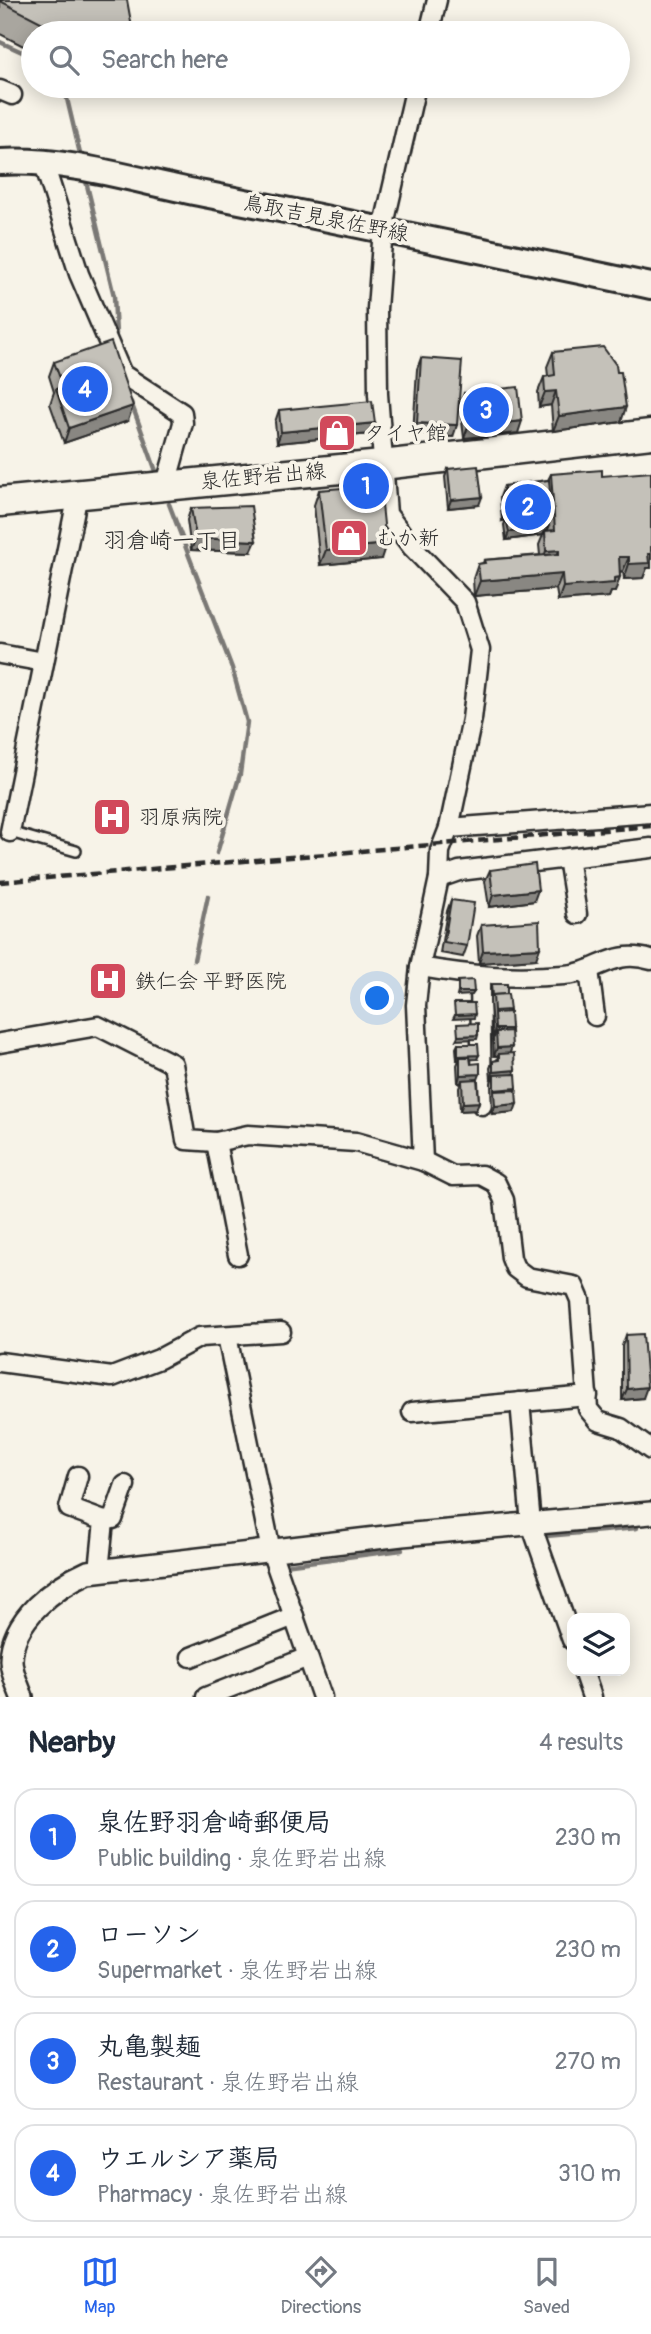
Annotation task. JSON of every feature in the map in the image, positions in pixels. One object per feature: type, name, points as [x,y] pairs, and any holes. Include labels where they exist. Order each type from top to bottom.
[{"type":"main road","name":"鳥取吉見泉佐野線","points":[[0,162],[98,170],[146,183],[383,229],[651,286]]},
{"type":"main road","name":"泉佐野岩出線","points":[[0,502],[382,465],[651,434]]},
{"type":"street","points":[[432,21],[437,0]]},
{"type":"street","points":[[413,98],[383,229],[377,309],[382,465],[387,514],[412,547],[465,602],[480,650],[472,719],[449,828],[440,851],[439,878],[420,967],[416,1005],[423,1161]]},
{"type":"street","points":[[44,164],[79,274],[122,374],[182,414],[183,423],[166,484]]},
{"type":"street","points":[[10,832],[78,494]]},
{"type":"street","points":[[0,654],[44,662]]},
{"type":"street","points":[[449,828],[651,813]]},
{"type":"street","points":[[439,878],[459,871],[651,848]]},
{"type":"street","points":[[568,858],[577,914]]},
{"type":"street","points":[[420,967],[480,978],[567,975],[589,970],[620,956],[650,957]]},
{"type":"street","points":[[589,970],[595,1016]]},
{"type":"street","points":[[480,978],[482,1105]]},
{"type":"street","points":[[0,1043],[98,1026],[173,1064],[186,1140],[216,1142],[248,1135],[356,1142],[423,1161],[453,1177],[481,1175],[496,1183],[504,1200],[511,1258],[515,1268],[527,1277],[574,1286],[580,1300],[589,1409],[598,1422],[621,1428],[651,1450]]},
{"type":"street","points":[[216,1142],[238,1255]]},
{"type":"street","points":[[0,1362],[112,1377],[159,1359],[200,1337],[281,1332]]},
{"type":"street","points":[[227,1336],[271,1551],[320,1696]]},
{"type":"street","points":[[412,1412],[587,1396]]},
{"type":"street","points":[[520,1402],[531,1524],[567,1626]]},
{"type":"street","points":[[78,1476],[69,1508],[104,1521],[113,1519],[125,1485]]},
{"type":"street","points":[[22,1697],[10,1663],[7,1634],[70,1580],[99,1571],[651,1513]]},
{"type":"street","points":[[99,1571],[104,1521]]},
{"type":"street","points":[[191,1657],[294,1616]]},
{"type":"street","points":[[206,1697],[308,1657]]},
{"type":"street","points":[[585,1676],[593,1697]]},
{"type":"lane","points":[[10,832],[76,851]]},
{"type":"building","points":[[127,0],[131,21],[39,21],[0,1]]},
{"type":"building","points":[[111,342],[133,406],[69,428],[56,389],[63,386],[54,362]]},
{"type":"building","points":[[603,347],[616,365],[617,372],[621,372],[626,407],[559,416],[556,391],[545,392],[544,377],[555,375],[553,352]]},
{"type":"building","points":[[421,358],[462,361],[457,425],[417,423]]},
{"type":"building","points":[[518,387],[522,421],[468,427],[464,393]]},
{"type":"building","points":[[372,401],[375,423],[281,432],[279,410]]},
{"type":"building","points":[[478,466],[482,497],[451,500],[448,469]]},
{"type":"building","points":[[602,470],[602,476],[651,472],[649,563],[629,564],[629,557],[619,557],[620,577],[614,578],[614,583],[563,587],[562,574],[480,581],[478,564],[485,563],[484,560],[559,554],[559,550],[546,551],[545,531],[555,530],[551,474]]},
{"type":"building","points":[[549,480],[551,505],[506,509],[504,486]]},
{"type":"building","points":[[354,487],[354,491],[368,489],[369,506],[382,505],[386,544],[326,550],[319,490]]},
{"type":"building","points":[[251,506],[256,541],[196,538],[191,508]]},
{"type":"building","points":[[547,512],[549,527],[509,532],[506,518]]},
{"type":"building","points":[[535,864],[538,890],[493,895],[490,870]]},
{"type":"building","points":[[451,900],[474,903],[467,946],[444,942]]},
{"type":"building","points":[[539,921],[540,948],[483,951],[481,925]]},
{"type":"building","points":[[473,980],[474,992],[458,992],[458,981]]},
{"type":"building","points":[[491,984],[507,984],[507,994],[492,996]]},
{"type":"building","points":[[508,994],[510,1010],[494,1011],[493,995]]},
{"type":"building","points":[[454,1003],[474,1003],[475,1014],[455,1015]]},
{"type":"building","points":[[510,1012],[511,1029],[495,1029],[494,1013]]},
{"type":"building","points":[[478,1023],[478,1035],[458,1036],[457,1024]]},
{"type":"building","points":[[511,1031],[512,1047],[497,1048],[496,1032]]},
{"type":"building","points":[[458,1044],[478,1044],[479,1055],[458,1056]]},
{"type":"building","points":[[514,1053],[515,1070],[493,1072],[493,1061],[499,1060],[499,1054]]},
{"type":"building","points":[[460,1057],[470,1057],[471,1064],[480,1063],[480,1074],[460,1075]]},
{"type":"building","points":[[516,1074],[517,1088],[494,1090],[494,1075]]},
{"type":"building","points":[[477,1079],[479,1102],[463,1103],[462,1080]]},
{"type":"building","points":[[516,1090],[517,1104],[495,1106],[494,1091]]},
{"type":"building","points":[[643,1334],[647,1387],[627,1389],[626,1335]]},
{"type":"waterway","points":[[0,42],[21,52]]},
{"type":"waterway","points":[[67,98],[81,158]]},
{"type":"waterway","points":[[85,177],[114,296],[116,334]]},
{"type":"waterway","points":[[131,402],[157,474]]},
{"type":"waterway","points":[[169,504],[232,668],[247,722],[240,774],[217,853]]},
{"type":"waterway","points":[[194,960],[208,896]]},
{"type":"waterway","points":[[546,1536],[637,1528]]},
{"type":"waterway","points":[[284,1565],[402,1550]]},
{"type":"railway","points":[[0,882],[651,826]]},
{"type":"place","name":"ウエルシア薬局","points":[[85,389]]},
{"type":"place","name":"丸亀製麺","points":[[486,410]]},
{"type":"place","name":"タイヤ館","points":[[337,433]]},
{"type":"place","name":"泉佐野羽倉崎郵便局","points":[[366,486]]},
{"type":"place","name":"ローソン","points":[[528,507]]},
{"type":"place","name":"むか新","points":[[349,538]]},
{"type":"place","name":"羽原病院","points":[[112,817]]},
{"type":"place","name":"鉄仁会 平野医院","points":[[108,981]]},
{"type":"district","name":"羽倉崎一丁目","points":[[172,540]]}]
